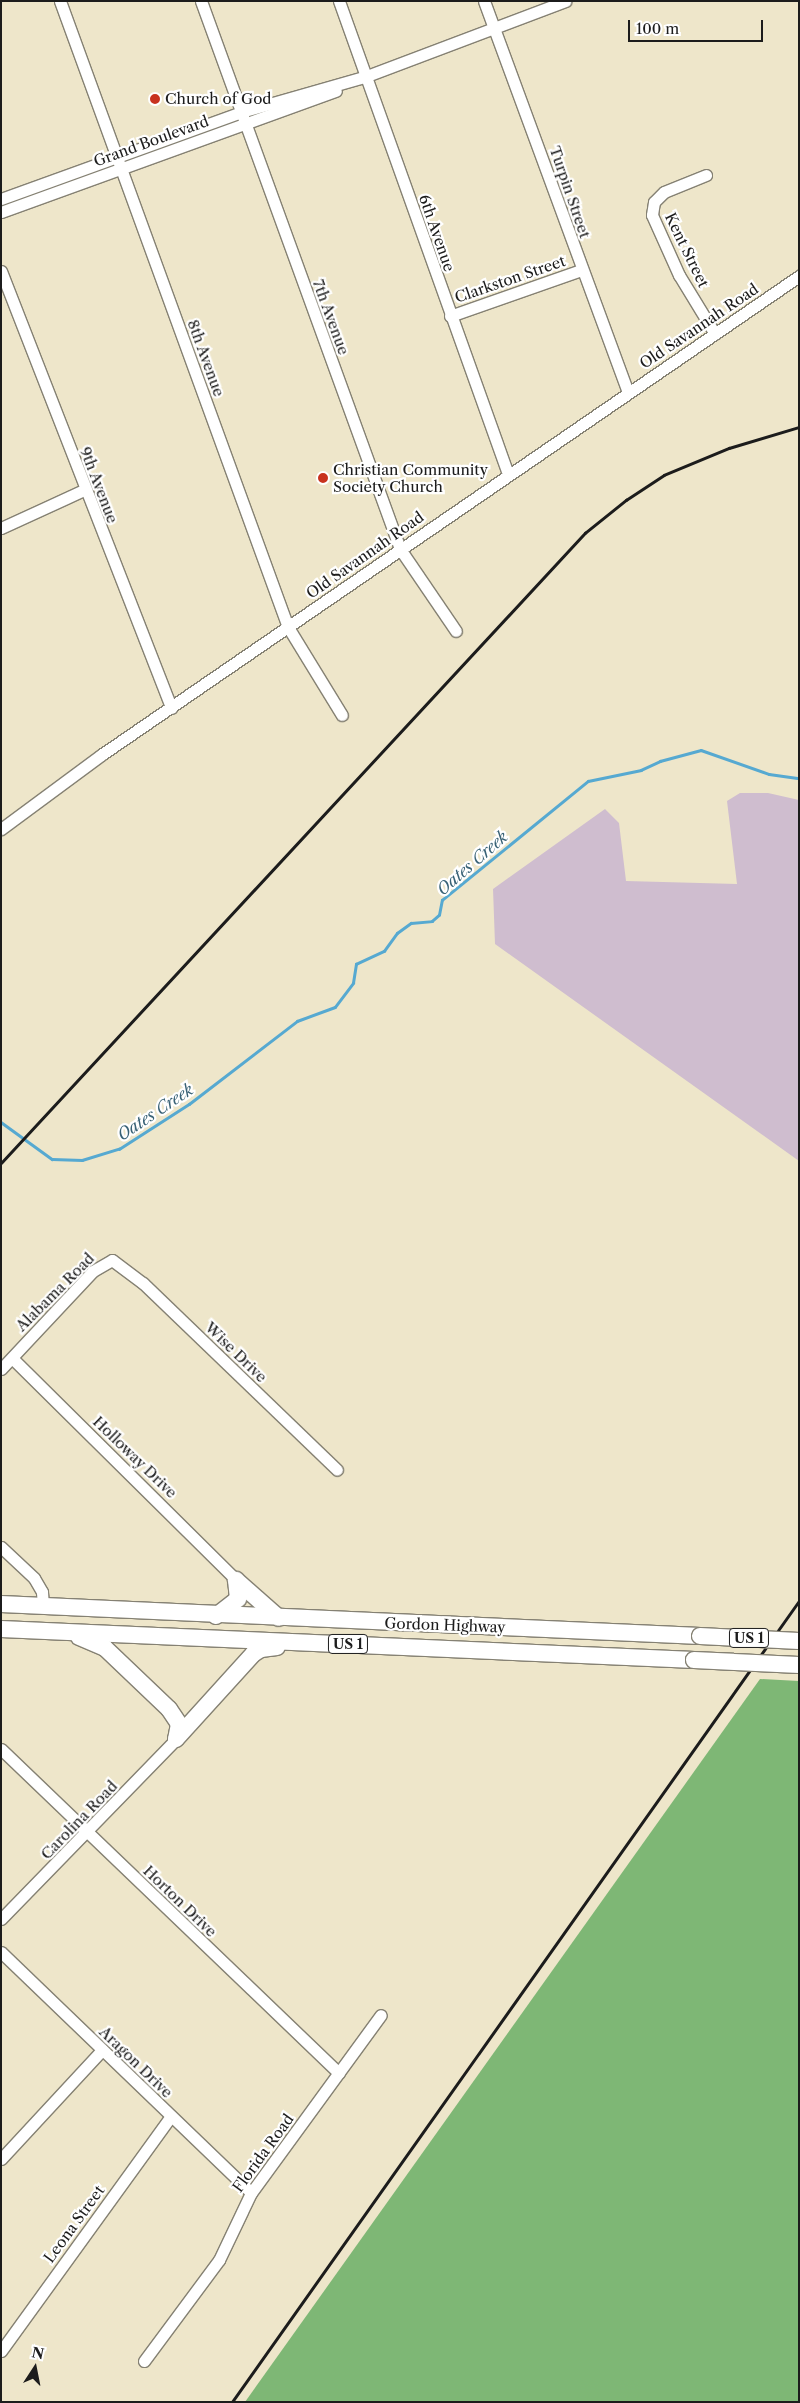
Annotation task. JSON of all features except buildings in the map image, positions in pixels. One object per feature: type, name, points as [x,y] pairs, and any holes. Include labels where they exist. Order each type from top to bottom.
[{"type":"highway","points":[[216,1616],[238,1599],[236,1580]]},
{"type":"highway","points":[[236,1580],[279,1618]]},
{"type":"highway","name":"Gordon Highway","points":[[1,1604],[216,1616],[799,1641]]},
{"type":"highway","name":"Gordon Highway","points":[[1,1629],[799,1665]]},
{"type":"highway","points":[[68,1632],[105,1648],[169,1709],[179,1724],[176,1739]]},
{"type":"highway","points":[[176,1739],[253,1654],[261,1649],[295,1642]]},
{"type":"street","name":"8th Avenue","points":[[60,1],[288,627],[342,715]]},
{"type":"street","name":"7th Avenue","points":[[200,1],[400,549],[456,631]]},
{"type":"street","name":"6th Avenue","points":[[339,1],[508,474]]},
{"type":"street","name":"Turpin Street","points":[[484,1],[541,152],[581,270],[628,392]]},
{"type":"street","name":"Grand Boulevard","points":[[1,212],[241,112],[367,76],[494,30],[565,1]]},
{"type":"street","name":"Grand Boulevard","points":[[1,200],[321,98],[367,76]]},
{"type":"street","name":"Kent Street","points":[[706,175],[664,192],[654,202],[652,215],[679,275],[715,334]]},
{"type":"street","name":"Clarkston Street","points":[[450,316],[581,270]]},
{"type":"street","name":"9th Avenue","points":[[1,271],[84,490],[171,708]]},
{"type":"street","name":"Old Savannah Road","points":[[1,829],[171,708],[508,474],[799,276]]},
{"type":"street","points":[[1,528],[84,490]]},
{"type":"street","name":"Alabama Road","points":[[1,1370],[93,1271],[112,1260]]},
{"type":"street","name":"Wise Drive","points":[[112,1260],[143,1283],[337,1470]]},
{"type":"street","name":"Holloway Drive","points":[[12,1358],[236,1580]]},
{"type":"street","points":[[1,1546],[34,1578],[42,1592],[43,1605]]},
{"type":"street","name":"Carolina Road","points":[[1,1919],[87,1834],[176,1739]]},
{"type":"street","name":"Horton Drive","points":[[1,1749],[87,1834],[339,2073]]},
{"type":"street","name":"Aragon Drive","points":[[1,1952],[251,2193]]},
{"type":"street","name":"Florida Road","points":[[144,2361],[219,2260],[251,2193],[381,2016]]},
{"type":"street","points":[[1,2159],[102,2050]]},
{"type":"street","name":"Leona Street","points":[[1,2350],[171,2116]]},
{"type":"shaded area","points":[[740,793],[768,793],[799,800],[799,1161],[495,944],[493,889],[605,809],[619,823],[626,881],[737,884],[727,801]]},
{"type":"green space","points":[[760,1679],[799,1681],[799,2402],[245,2402]]},
{"type":"waterway","name":"Oates Creek","points":[[1,1122],[52,1159],[82,1160],[119,1149],[189,1104],[297,1021],[335,1007],[353,983],[356,964],[384,951],[397,933],[411,923],[432,921],[439,915],[442,900],[588,781],[641,770],[660,761],[701,750],[769,774],[799,778]]},
{"type":"railway","points":[[1,1163],[585,533],[626,500],[664,475],[729,448],[799,427]]},
{"type":"railway","points":[[232,2402],[799,1601]]},
{"type":"place","name":"Church of God","points":[[155,99]]},
{"type":"place","name":"Christian Community Society Church","points":[[323,478]]}]
